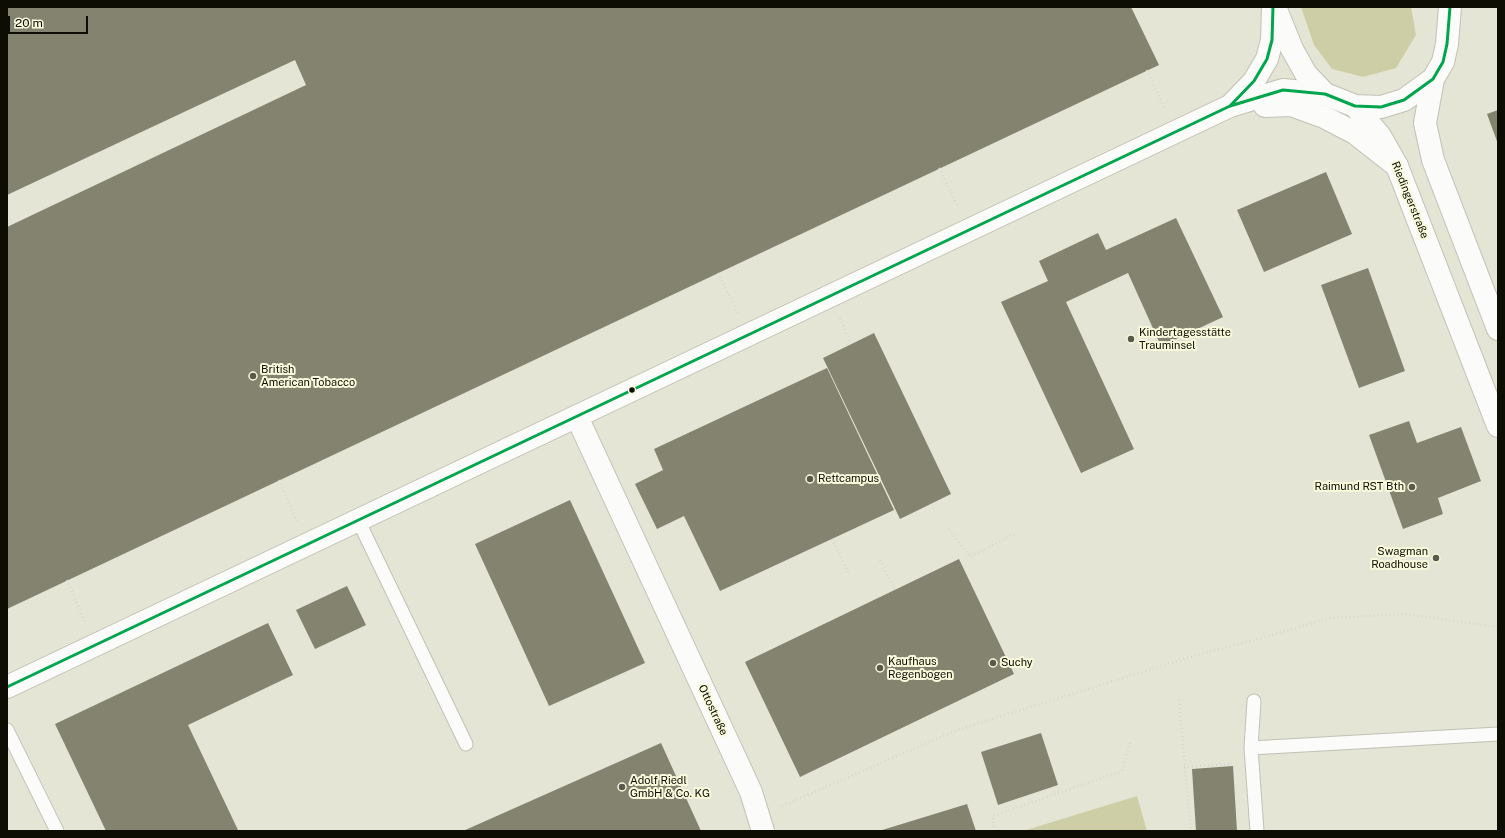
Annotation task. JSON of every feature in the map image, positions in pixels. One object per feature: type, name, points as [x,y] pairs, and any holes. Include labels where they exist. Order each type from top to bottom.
[{"type":"street","name":"Riedingerstraße","points":[[1274,7],[1292,49],[1306,74],[1325,94],[1355,106],[1380,136],[1397,166],[1491,398],[1498,426]]},
{"type":"street","points":[[1230,106],[1254,81],[1267,59],[1272,40],[1274,7]]},
{"type":"street","points":[[1450,7],[1447,44],[1443,62],[1433,79],[1425,123],[1433,160],[1498,329]]},
{"type":"street","points":[[1355,106],[1381,106],[1404,100],[1433,79]]},
{"type":"street","points":[[7,687],[1230,106],[1283,90],[1325,94]]},
{"type":"street","points":[[1230,106],[1291,105],[1324,117],[1355,133],[1397,166]]},
{"type":"street","name":"Ottostraße","points":[[576,417],[751,792],[761,823]]},
{"type":"lane","points":[[358,520],[466,744]]},
{"type":"lane","points":[[1254,701],[1252,762],[1257,831]]},
{"type":"lane","points":[[7,730],[57,831]]},
{"type":"lane","points":[[1252,748],[1498,734]]},
{"type":"path","points":[[1147,70],[1176,132]]},
{"type":"path","points":[[939,168],[969,230]]},
{"type":"path","points":[[718,273],[748,335]]},
{"type":"path","points":[[279,480],[308,544]]},
{"type":"path","points":[[949,528],[970,557],[1014,534]]},
{"type":"path","points":[[832,539],[849,574]]},
{"type":"path","points":[[880,560],[896,590]]},
{"type":"path","points":[[66,580],[94,645]]},
{"type":"path","points":[[761,823],[957,730],[1203,652],[1251,641],[1330,618],[1404,614],[1498,627]]},
{"type":"path","points":[[1179,700],[1191,831]]},
{"type":"path","points":[[994,831],[994,816],[1122,771],[1131,742]]},
{"type":"path","points":[[1184,767],[1252,762]]},
{"type":"green space","points":[[1301,7],[1411,7],[1416,35],[1396,68],[1363,77],[1332,69],[1314,45]]},
{"type":"green space","points":[[1137,796],[1147,831],[1023,831]]},
{"type":"building","name":"British American Tobacco","points":[[7,7],[1131,7],[1159,65],[7,609],[7,227],[306,85],[295,60],[7,195]]},
{"type":"building","points":[[1498,110],[1498,144],[1487,114]]},
{"type":"building","points":[[1326,172],[1352,234],[1264,272],[1237,210]]},
{"type":"building","points":[[1176,218],[1223,317],[1161,346],[1128,273],[1066,302],[1134,449],[1081,473],[1001,302],[1048,281],[1039,261],[1098,233],[1106,250]]},
{"type":"building","points":[[1368,268],[1405,371],[1359,388],[1321,285]]},
{"type":"building","points":[[874,333],[951,494],[900,519],[823,358]]},
{"type":"building","points":[[827,368],[894,510],[720,591],[684,516],[657,529],[635,484],[663,470],[654,449]]},
{"type":"building","points":[[1409,421],[1417,443],[1461,427],[1481,481],[1438,498],[1443,514],[1403,529],[1369,435]]},
{"type":"building","points":[[570,500],[645,663],[549,706],[475,544]]},
{"type":"building","name":"Kaufhaus Regenbogen","points":[[959,559],[1014,674],[800,777],[745,662]]},
{"type":"building","points":[[347,586],[366,625],[315,649],[296,610]]},
{"type":"building","points":[[268,623],[293,675],[188,725],[238,830],[106,831],[55,724]]},
{"type":"building","points":[[1041,733],[1058,785],[998,805],[981,752]]},
{"type":"building","name":"Adolf Riedl GmbH & Co. KG","points":[[661,743],[701,831],[463,831]]},
{"type":"building","points":[[1233,766],[1237,831],[1196,831],[1192,769]]},
{"type":"building","points":[[967,804],[976,831],[879,831]]},
{"type":"transit line","points":[[1230,106],[1254,81],[1267,59],[1272,40],[1273,7]]},
{"type":"transit line","points":[[7,687],[1230,106],[1283,90],[1325,94],[1355,106],[1381,107],[1404,100],[1433,79],[1443,62],[1447,44],[1450,7]]},
{"type":"place","name":"Kindertagesstätte Trauminsel","points":[[1131,339]]},
{"type":"place","name":"British American Tobacco","points":[[253,376]]},
{"type":"place","name":"Rettcampus","points":[[810,479]]},
{"type":"place","name":"Raimund RST Bth","points":[[1412,487]]},
{"type":"place","name":"Swagman Roadhouse","points":[[1436,558]]},
{"type":"place","name":"Suchy","points":[[993,663]]},
{"type":"place","name":"Kaufhaus Regenbogen","points":[[880,668]]},
{"type":"place","name":"Adolf Riedl GmbH & Co. KG","points":[[622,787]]}]
